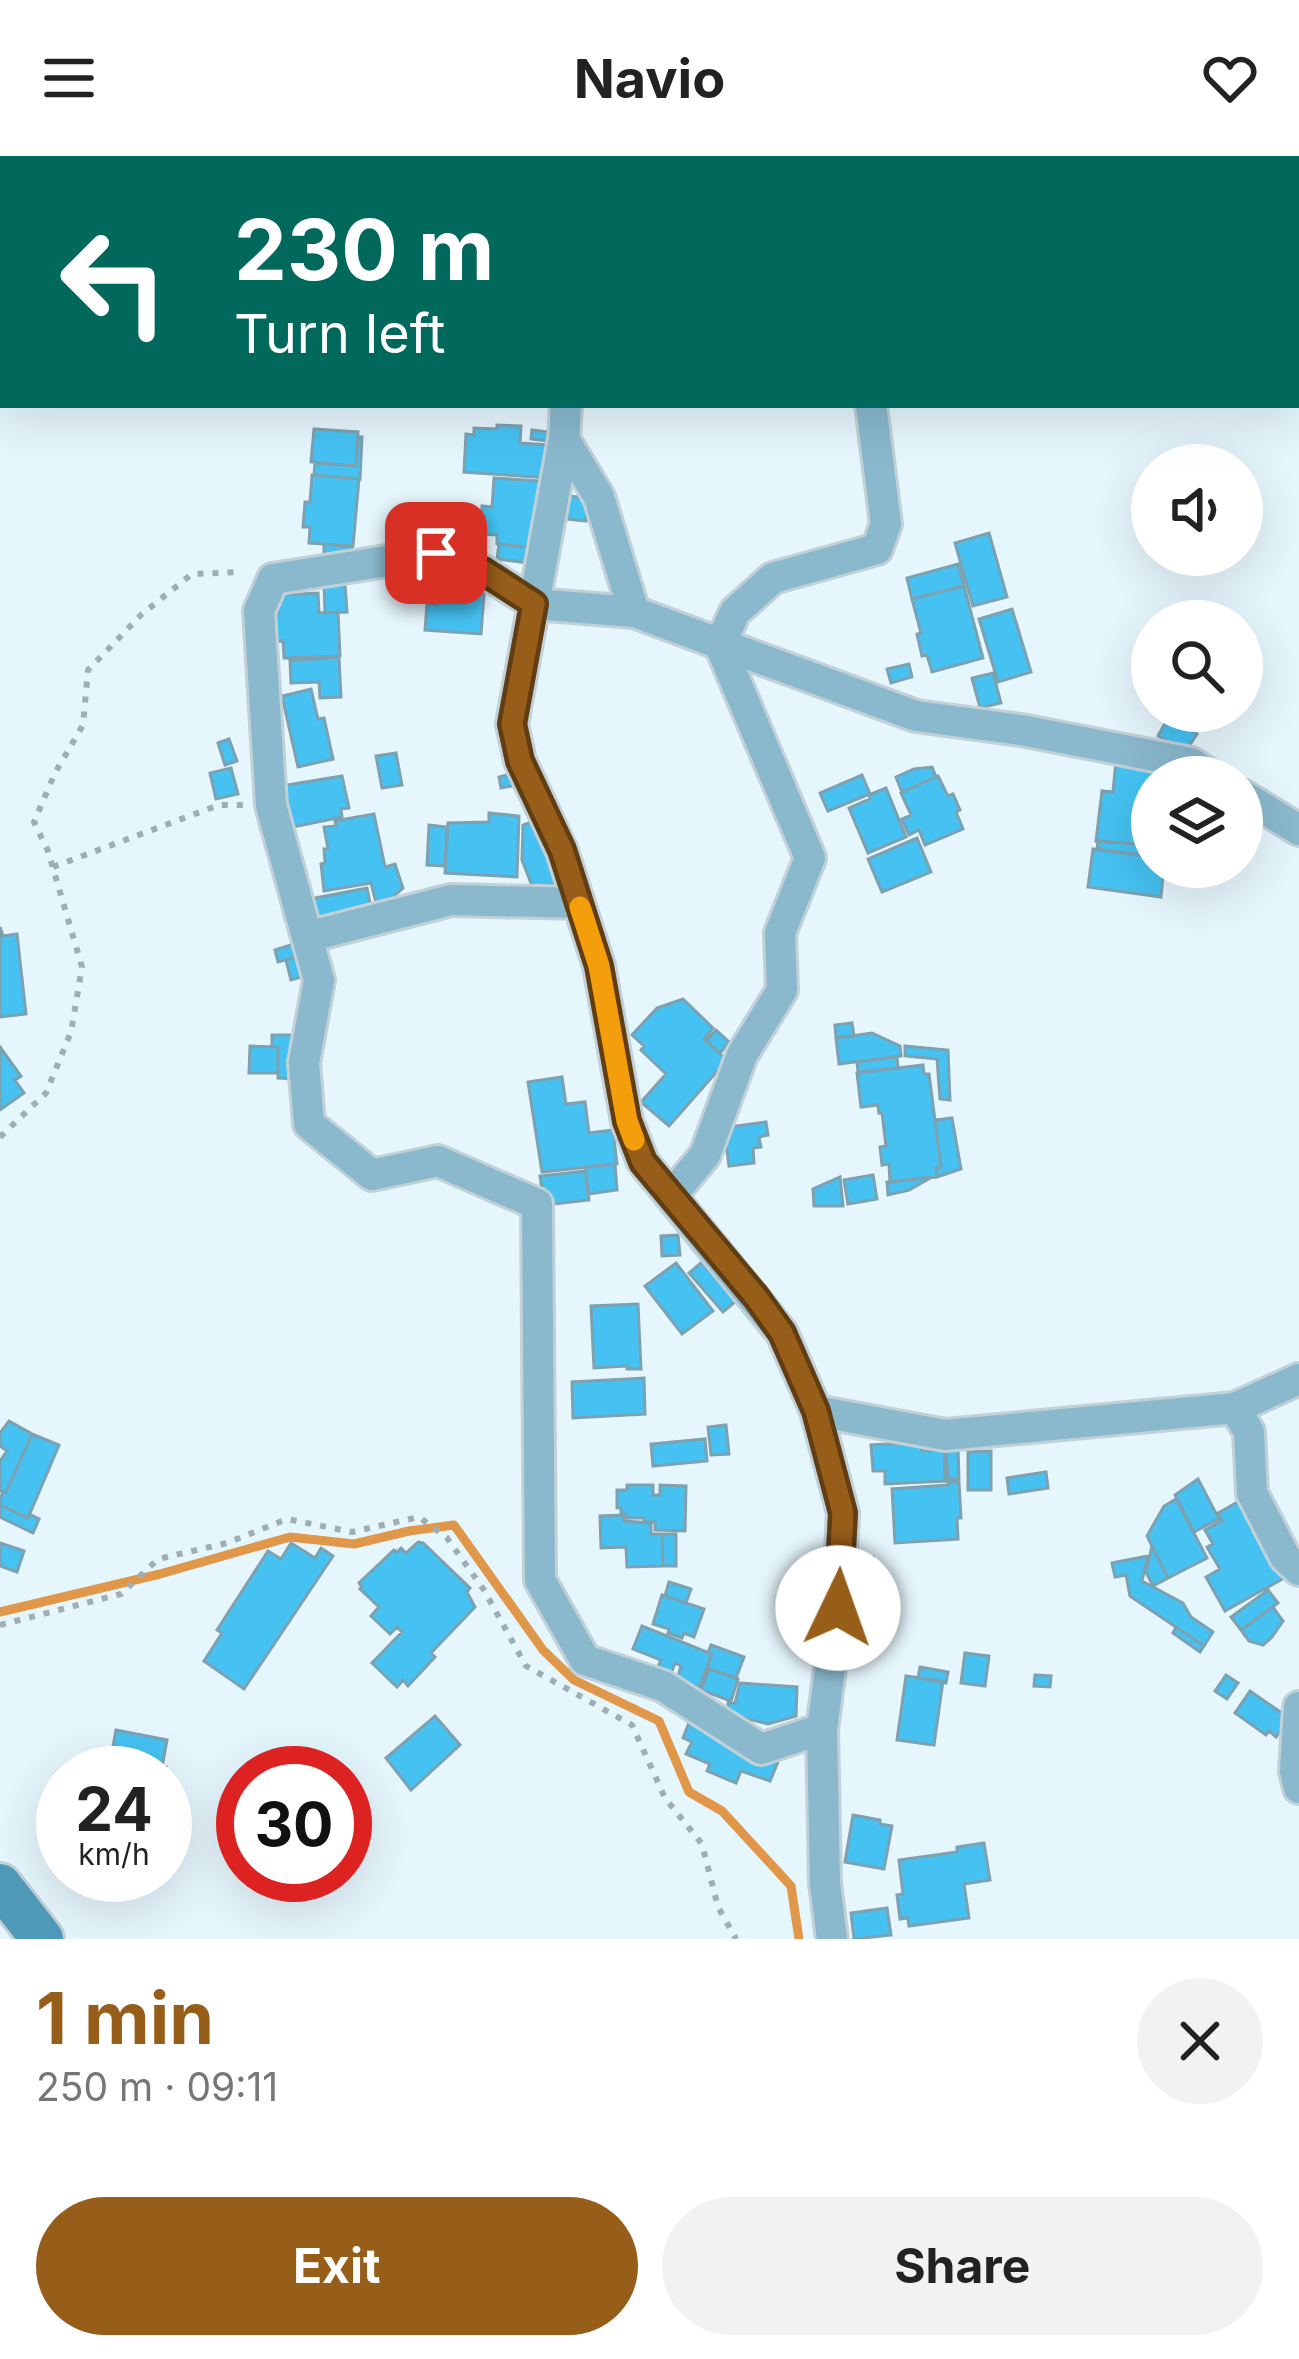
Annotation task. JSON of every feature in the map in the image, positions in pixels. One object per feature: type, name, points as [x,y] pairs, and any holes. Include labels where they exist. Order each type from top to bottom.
[{"type":"main road","points":[[0,1885],[42,1939]]},
{"type":"street","points":[[566,408],[512,724],[520,761],[562,850],[599,966],[627,1121],[643,1162],[782,1333],[816,1411],[843,1513],[838,1608],[822,1729],[825,1883],[832,1939]]},
{"type":"street","points":[[671,1196],[705,1155],[742,1055],[782,990],[780,933],[810,858],[720,646],[735,612],[773,578],[877,549],[886,524],[871,408]]},
{"type":"street","points":[[564,440],[599,497],[634,612]]},
{"type":"street","points":[[822,1729],[761,1749],[662,1686],[585,1660],[540,1580],[537,1204],[438,1161],[372,1175],[309,1124],[304,1063],[319,980],[271,805],[259,611],[273,579],[436,553],[483,571],[534,604],[634,612],[916,716],[1022,730],[1151,756]]},
{"type":"street","points":[[1263,808],[1299,830]]},
{"type":"street","points":[[308,937],[451,900],[579,903]]},
{"type":"street","points":[[816,1411],[945,1435],[1235,1408],[1299,1379]]},
{"type":"street","points":[[1235,1408],[1249,1432],[1252,1493],[1286,1557],[1299,1570]]},
{"type":"street","points":[[1299,1707],[1295,1771],[1299,1788]]},
{"type":"path","points":[[0,1137],[46,1093],[71,1032],[82,967],[53,867],[34,822],[83,725],[88,670],[142,614],[192,574],[241,572],[273,579]]},
{"type":"path","points":[[53,867],[220,805],[271,805]]},
{"type":"path","points":[[0,1625],[121,1594],[158,1559],[227,1543],[287,1519],[352,1532],[419,1517],[448,1538],[484,1590],[526,1666],[632,1725],[665,1798],[702,1844],[718,1907],[736,1939]]},
{"type":"building","points":[[497,425],[521,426],[520,443],[550,445],[548,478],[464,472],[466,434],[474,435],[474,428],[497,429]]},
{"type":"building","points":[[314,429],[358,432],[356,466],[311,462]]},
{"type":"building","points":[[532,430],[549,432],[548,441],[531,439]]},
{"type":"building","points":[[358,437],[362,437],[360,479],[314,475],[315,463],[356,466]]},
{"type":"building","points":[[312,475],[359,479],[353,546],[309,543],[310,527],[303,527]]},
{"type":"building","points":[[494,478],[539,481],[538,548],[497,544],[497,535],[480,534],[482,506],[492,507]]},
{"type":"building","points":[[569,496],[588,498],[586,521],[566,519]]},
{"type":"building","points":[[989,533],[1007,597],[973,606],[955,543]]},
{"type":"building","points":[[324,544],[352,547],[352,556],[324,561]]},
{"type":"building","points":[[499,544],[538,548],[537,564],[497,559]]},
{"type":"building","points":[[958,564],[964,586],[912,599],[907,578]]},
{"type":"building","points":[[439,572],[485,582],[481,634],[425,630],[427,604],[437,605]]},
{"type":"building","points":[[345,584],[347,612],[325,613],[324,585]]},
{"type":"building","points":[[964,586],[983,658],[932,672],[927,655],[922,656],[912,599]]},
{"type":"building","points":[[318,593],[319,613],[338,612],[340,656],[284,658],[283,641],[274,642],[272,614],[278,613],[277,595]]},
{"type":"building","points":[[1012,609],[1031,672],[998,682],[979,619]]},
{"type":"building","points":[[339,657],[341,697],[320,698],[319,682],[291,683],[290,661]]},
{"type":"building","points":[[909,664],[912,677],[891,683],[887,669]]},
{"type":"building","points":[[993,673],[1001,703],[980,708],[972,678]]},
{"type":"building","points":[[311,689],[318,719],[324,718],[333,759],[298,767],[282,696]]},
{"type":"building","points":[[1160,732],[1197,734],[1188,748],[1158,736]]},
{"type":"building","points":[[229,739],[237,761],[225,765],[218,743]]},
{"type":"building","points":[[396,753],[402,785],[382,788],[376,756]]},
{"type":"building","points":[[1116,760],[1131,762],[1131,844],[1096,841],[1102,791],[1113,792]]},
{"type":"building","points":[[932,767],[936,777],[902,792],[896,777]]},
{"type":"building","points":[[231,768],[238,794],[216,799],[210,773]]},
{"type":"building","points":[[514,773],[517,785],[501,788],[499,777]]},
{"type":"building","points":[[862,775],[870,794],[828,811],[820,793]]},
{"type":"building","points":[[342,776],[349,808],[341,809],[342,817],[288,828],[281,786]]},
{"type":"building","points":[[938,776],[948,796],[953,794],[963,829],[925,845],[919,830],[909,835],[902,819],[911,815],[901,793]]},
{"type":"building","points":[[886,788],[906,837],[868,853],[849,808]]},
{"type":"building","points":[[489,813],[519,816],[517,877],[445,873],[448,823],[489,822]]},
{"type":"building","points":[[374,814],[385,867],[395,864],[403,888],[378,910],[371,883],[324,891],[321,864],[325,863],[324,849],[328,849],[324,827]]},
{"type":"building","points":[[542,818],[563,880],[534,891],[522,860],[523,825]]},
{"type":"building","points":[[429,825],[447,827],[445,866],[427,865]]},
{"type":"building","points":[[917,838],[931,872],[882,892],[868,859]]},
{"type":"building","points":[[1098,841],[1131,844],[1131,854],[1097,849]]},
{"type":"building","points":[[1093,849],[1131,854],[1131,888],[1162,888],[1161,897],[1088,887]]},
{"type":"building","points":[[367,888],[372,913],[315,924],[310,899]]},
{"type":"building","points":[[0,927],[3,936],[17,934],[26,1014],[0,1017]]},
{"type":"building","points":[[297,943],[300,956],[278,962],[275,950]]},
{"type":"building","points":[[306,954],[312,974],[291,980],[286,960]]},
{"type":"building","points":[[683,999],[713,1028],[704,1039],[727,1060],[669,1126],[641,1102],[666,1074],[632,1035],[657,1008]]},
{"type":"building","points":[[852,1023],[854,1036],[836,1038],[835,1025]]},
{"type":"building","points":[[716,1030],[729,1042],[720,1053],[706,1041]]},
{"type":"building","points":[[872,1033],[900,1046],[901,1056],[839,1064],[836,1038]]},
{"type":"building","points":[[272,1035],[298,1035],[297,1079],[278,1078],[278,1047],[272,1047]]},
{"type":"building","points":[[250,1046],[278,1047],[278,1073],[249,1073]]},
{"type":"building","points":[[905,1046],[948,1050],[950,1100],[940,1099],[937,1059],[905,1056]]},
{"type":"building","points":[[0,1047],[21,1076],[15,1080],[24,1093],[0,1110]]},
{"type":"building","points":[[897,1057],[898,1068],[858,1072],[857,1062]]},
{"type":"building","points":[[923,1065],[924,1074],[929,1074],[941,1167],[936,1168],[937,1177],[890,1182],[889,1164],[882,1165],[880,1147],[886,1146],[882,1113],[878,1105],[861,1107],[857,1073]]},
{"type":"building","points":[[562,1077],[566,1104],[585,1102],[589,1133],[613,1130],[617,1164],[542,1172],[528,1082]]},
{"type":"building","points":[[952,1118],[961,1169],[937,1177],[936,1168],[941,1167],[935,1120]]},
{"type":"building","points":[[766,1122],[768,1135],[759,1137],[761,1147],[753,1148],[754,1163],[729,1166],[725,1136],[731,1135],[729,1127]]},
{"type":"building","points":[[615,1164],[617,1190],[588,1194],[585,1167]]},
{"type":"building","points":[[586,1171],[589,1200],[544,1205],[540,1176]]},
{"type":"building","points":[[873,1175],[877,1199],[848,1204],[844,1180]]},
{"type":"building","points":[[840,1177],[843,1206],[814,1206],[813,1189]]},
{"type":"building","points":[[932,1177],[909,1190],[888,1195],[887,1182]]},
{"type":"building","points":[[678,1235],[680,1255],[662,1256],[661,1236]]},
{"type":"building","points":[[702,1262],[736,1301],[723,1312],[689,1273]]},
{"type":"building","points":[[676,1263],[713,1311],[682,1334],[645,1286]]},
{"type":"building","points":[[638,1304],[641,1369],[594,1368],[591,1306]]},
{"type":"building","points":[[644,1378],[645,1414],[573,1418],[572,1382]]},
{"type":"building","points":[[9,1421],[32,1434],[6,1493],[0,1491],[0,1461],[7,1451],[0,1446],[0,1433]]},
{"type":"building","points":[[726,1425],[729,1454],[711,1455],[708,1427]]},
{"type":"building","points":[[32,1434],[59,1445],[28,1518],[0,1505],[0,1499]]},
{"type":"building","points":[[705,1439],[707,1461],[653,1466],[651,1444]]},
{"type":"building","points":[[922,1442],[922,1451],[944,1450],[945,1481],[885,1484],[885,1471],[873,1471],[871,1445]]},
{"type":"building","points":[[946,1449],[958,1449],[959,1479],[948,1480]]},
{"type":"building","points":[[991,1451],[991,1490],[968,1490],[968,1452]]},
{"type":"building","points":[[1046,1472],[1048,1488],[1009,1494],[1007,1478]]},
{"type":"building","points":[[1198,1479],[1219,1519],[1194,1532],[1175,1495]]},
{"type":"building","points":[[959,1482],[958,1539],[895,1543],[892,1489]]},
{"type":"building","points":[[627,1485],[653,1485],[653,1495],[660,1495],[660,1485],[686,1486],[685,1531],[655,1530],[655,1522],[626,1518],[617,1508],[617,1490],[627,1490]]},
{"type":"building","points":[[1176,1499],[1207,1558],[1168,1578],[1147,1536],[1164,1506]]},
{"type":"building","points":[[1243,1499],[1286,1577],[1225,1611],[1206,1577],[1220,1569],[1207,1547],[1213,1544],[1205,1530],[1222,1521],[1218,1513]]},
{"type":"building","points":[[0,1505],[39,1519],[33,1533],[0,1517]]},
{"type":"building","points":[[624,1515],[624,1521],[651,1523],[651,1534],[662,1534],[663,1566],[627,1567],[626,1547],[601,1548],[600,1516]]},
{"type":"building","points":[[662,1534],[676,1534],[676,1566],[663,1566]]},
{"type":"building","points":[[418,1542],[470,1588],[467,1592],[475,1607],[431,1653],[435,1657],[408,1686],[403,1680],[397,1687],[372,1663],[402,1632],[397,1627],[390,1634],[371,1616],[379,1607],[359,1583],[394,1550],[401,1548],[406,1553]]},
{"type":"building","points":[[0,1543],[24,1551],[17,1572],[0,1566]]},
{"type":"building","points":[[291,1543],[315,1558],[321,1548],[333,1556],[244,1689],[204,1661],[222,1633],[217,1630],[268,1551],[281,1559]]},
{"type":"building","points":[[1152,1546],[1168,1578],[1153,1586],[1146,1572]]},
{"type":"building","points":[[1148,1556],[1142,1581],[1183,1603],[1191,1617],[1213,1632],[1204,1646],[1130,1596],[1126,1575],[1115,1577],[1112,1563]]},
{"type":"building","points":[[873,1557],[876,1593],[858,1594],[856,1558]]},
{"type":"building","points":[[669,1582],[691,1589],[686,1603],[665,1596]]},
{"type":"building","points":[[1268,1590],[1278,1603],[1241,1630],[1231,1617]]},
{"type":"building","points":[[662,1595],[704,1609],[694,1637],[684,1633],[682,1638],[653,1624]]},
{"type":"building","points":[[1273,1607],[1283,1621],[1272,1637],[1263,1645],[1249,1641],[1241,1630]]},
{"type":"building","points":[[642,1626],[712,1654],[699,1688],[677,1679],[681,1666],[675,1663],[671,1674],[657,1669],[661,1660],[633,1649]]},
{"type":"building","points":[[1176,1627],[1204,1646],[1200,1652],[1173,1633]]},
{"type":"building","points":[[711,1645],[744,1657],[736,1678],[707,1668]]},
{"type":"building","points":[[965,1653],[989,1656],[985,1686],[961,1683]]},
{"type":"building","points":[[920,1667],[948,1672],[946,1683],[918,1678]]},
{"type":"building","points":[[709,1669],[738,1679],[731,1701],[701,1690]]},
{"type":"building","points":[[1035,1675],[1051,1676],[1050,1687],[1034,1686]]},
{"type":"building","points":[[1226,1675],[1238,1683],[1227,1699],[1215,1691]]},
{"type":"building","points":[[906,1676],[943,1681],[934,1745],[897,1740]]},
{"type":"building","points":[[740,1683],[797,1687],[796,1716],[768,1724],[728,1714],[728,1702],[735,1703]]},
{"type":"building","points":[[1250,1691],[1289,1718],[1276,1737],[1235,1713]]},
{"type":"building","points":[[435,1716],[460,1745],[411,1790],[386,1758]]},
{"type":"building","points":[[690,1720],[778,1762],[770,1781],[741,1771],[736,1783],[707,1771],[710,1764],[686,1754],[692,1742],[683,1738]]},
{"type":"building","points":[[116,1730],[167,1740],[166,1746],[113,1746]]},
{"type":"building","points":[[853,1815],[892,1826],[884,1869],[845,1862]]},
{"type":"building","points":[[984,1843],[990,1880],[964,1884],[969,1918],[909,1926],[908,1918],[900,1919],[899,1860]]},
{"type":"building","points":[[887,1908],[891,1935],[854,1939],[851,1913]]},
{"type":"waterway","points":[[0,1612],[290,1537],[354,1544],[454,1525],[543,1650],[574,1680],[659,1721],[689,1792],[722,1811],[791,1886],[799,1939]]},
{"type":"slow traffic","points":[[580,907],[599,966],[634,1140]]},
{"type":"route","points":[[436,553],[483,571],[534,604],[512,724],[520,761],[562,850],[599,966],[627,1121],[643,1162],[782,1333],[816,1411],[843,1513],[838,1608]]}]
